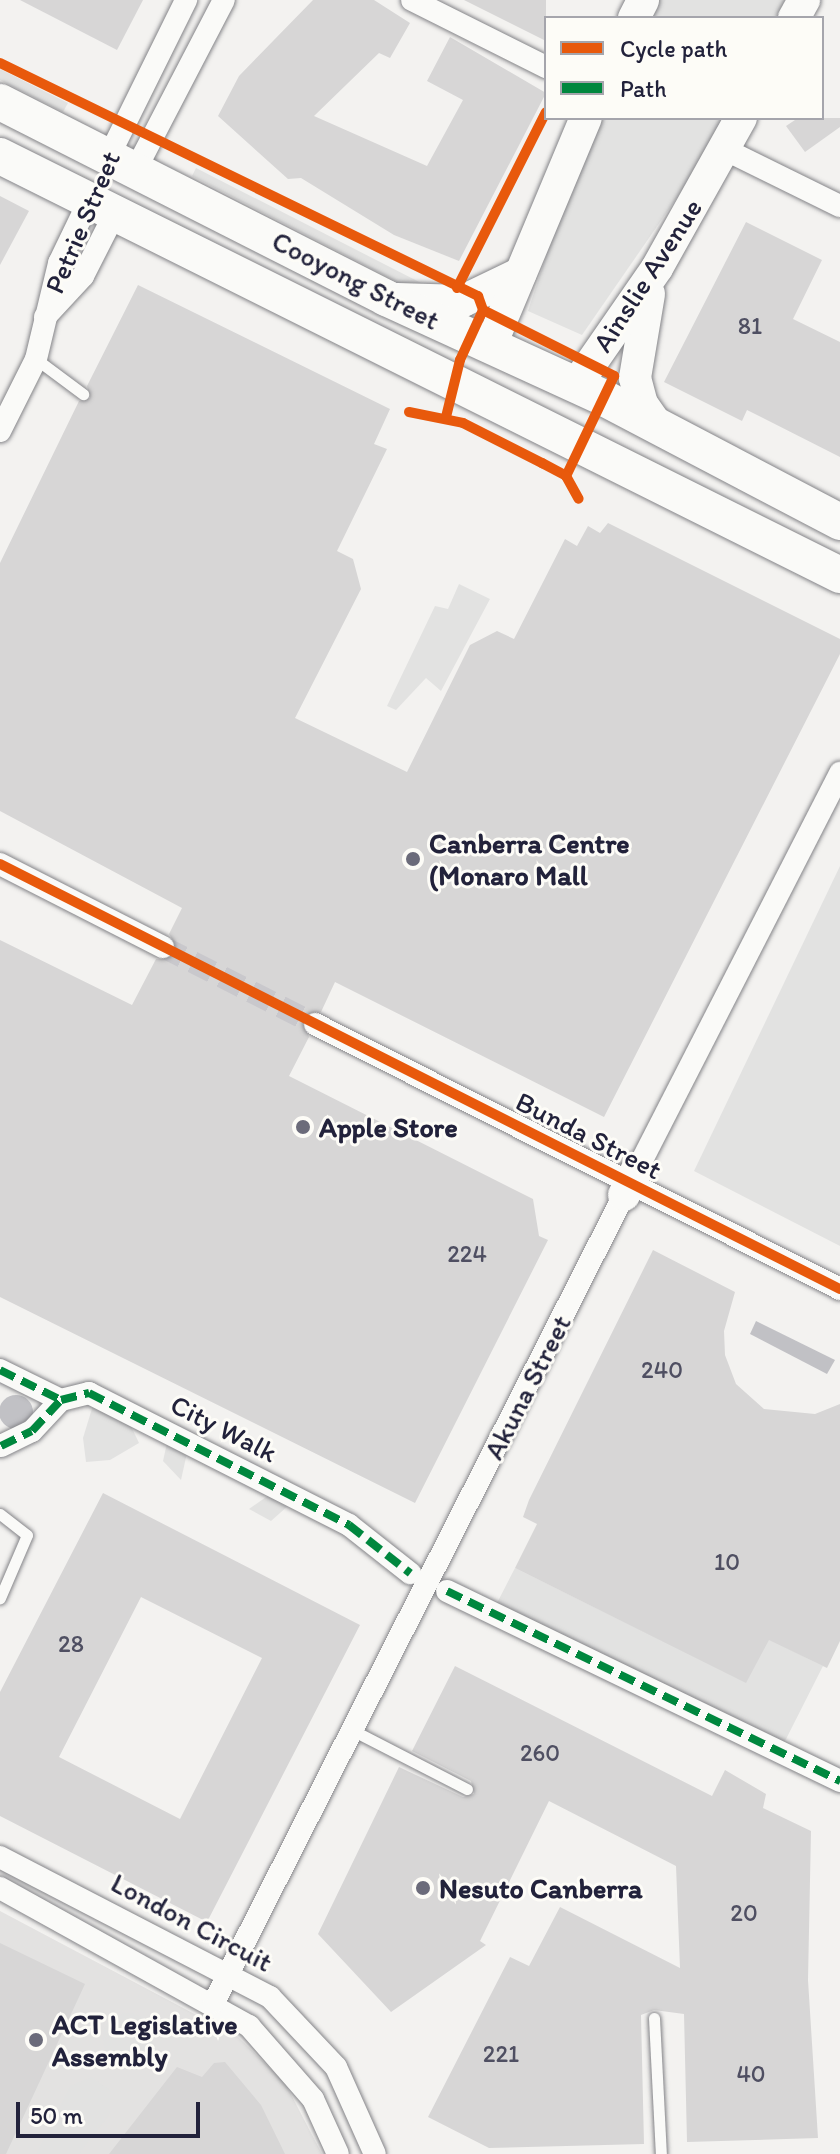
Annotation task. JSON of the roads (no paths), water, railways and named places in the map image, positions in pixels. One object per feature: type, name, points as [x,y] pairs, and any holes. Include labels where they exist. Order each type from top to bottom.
[{"type":"main road","name":"Cooyong Street","points":[[0,102],[132,146],[386,298],[576,385],[840,522]]},
{"type":"main road","points":[[475,393],[490,347],[585,120]]},
{"type":"main road","name":"Ainslie Avenue","points":[[554,432],[576,385],[657,268],[740,120]]},
{"type":"main road","name":"Petrie Street","points":[[102,207],[132,146]]},
{"type":"main road","name":"Cooyong Street","points":[[0,156],[840,575]]},
{"type":"main road","points":[[657,268],[640,323],[635,378],[642,404],[659,428]]},
{"type":"main road","points":[[386,298],[463,301],[521,273]]},
{"type":"street","points":[[132,146],[186,0]]},
{"type":"street","points":[[132,146],[224,0]]},
{"type":"street","points":[[412,0],[544,66]]},
{"type":"street","points":[[724,149],[840,206]]},
{"type":"street","name":"Petrie Street","points":[[0,431],[36,359],[42,321],[83,276],[102,207]]},
{"type":"street","name":"Akuna Street","points":[[214,2002],[840,773]]},
{"type":"street","points":[[0,864],[163,947]]},
{"type":"street","name":"Bunda Street","points":[[315,1024],[840,1289]]},
{"type":"street","name":"City Walk","points":[[0,1370],[61,1400],[89,1393],[349,1525],[410,1573]]},
{"type":"street","points":[[0,1445],[32,1431],[61,1400]]},
{"type":"street","points":[[447,1591],[840,1781]]},
{"type":"street","name":"London Circuit","points":[[0,1857],[231,1972],[270,1997],[318,2044],[350,2091],[375,2154]]},
{"type":"street","name":"London Circuit","points":[[0,1888],[214,2002],[293,2070],[338,2154]]},
{"type":"lane","points":[[36,359],[83,394]]},
{"type":"lane","points":[[0,1514],[27,1535],[0,1598]]},
{"type":"lane","points":[[354,1731],[467,1789]]},
{"type":"lane","points":[[654,2018],[661,2154]]},
{"type":"tunnel","points":[[163,947],[315,1024]]},
{"type":"place","name":"Canberra Centre (Monaro Mall","points":[[413,859]]},
{"type":"place","name":"Apple Store","points":[[303,1127]]},
{"type":"place","name":"Nesuto Canberra","points":[[423,1888]]},
{"type":"place","name":"ACT Legislative Assembly","points":[[36,2040]]}]
